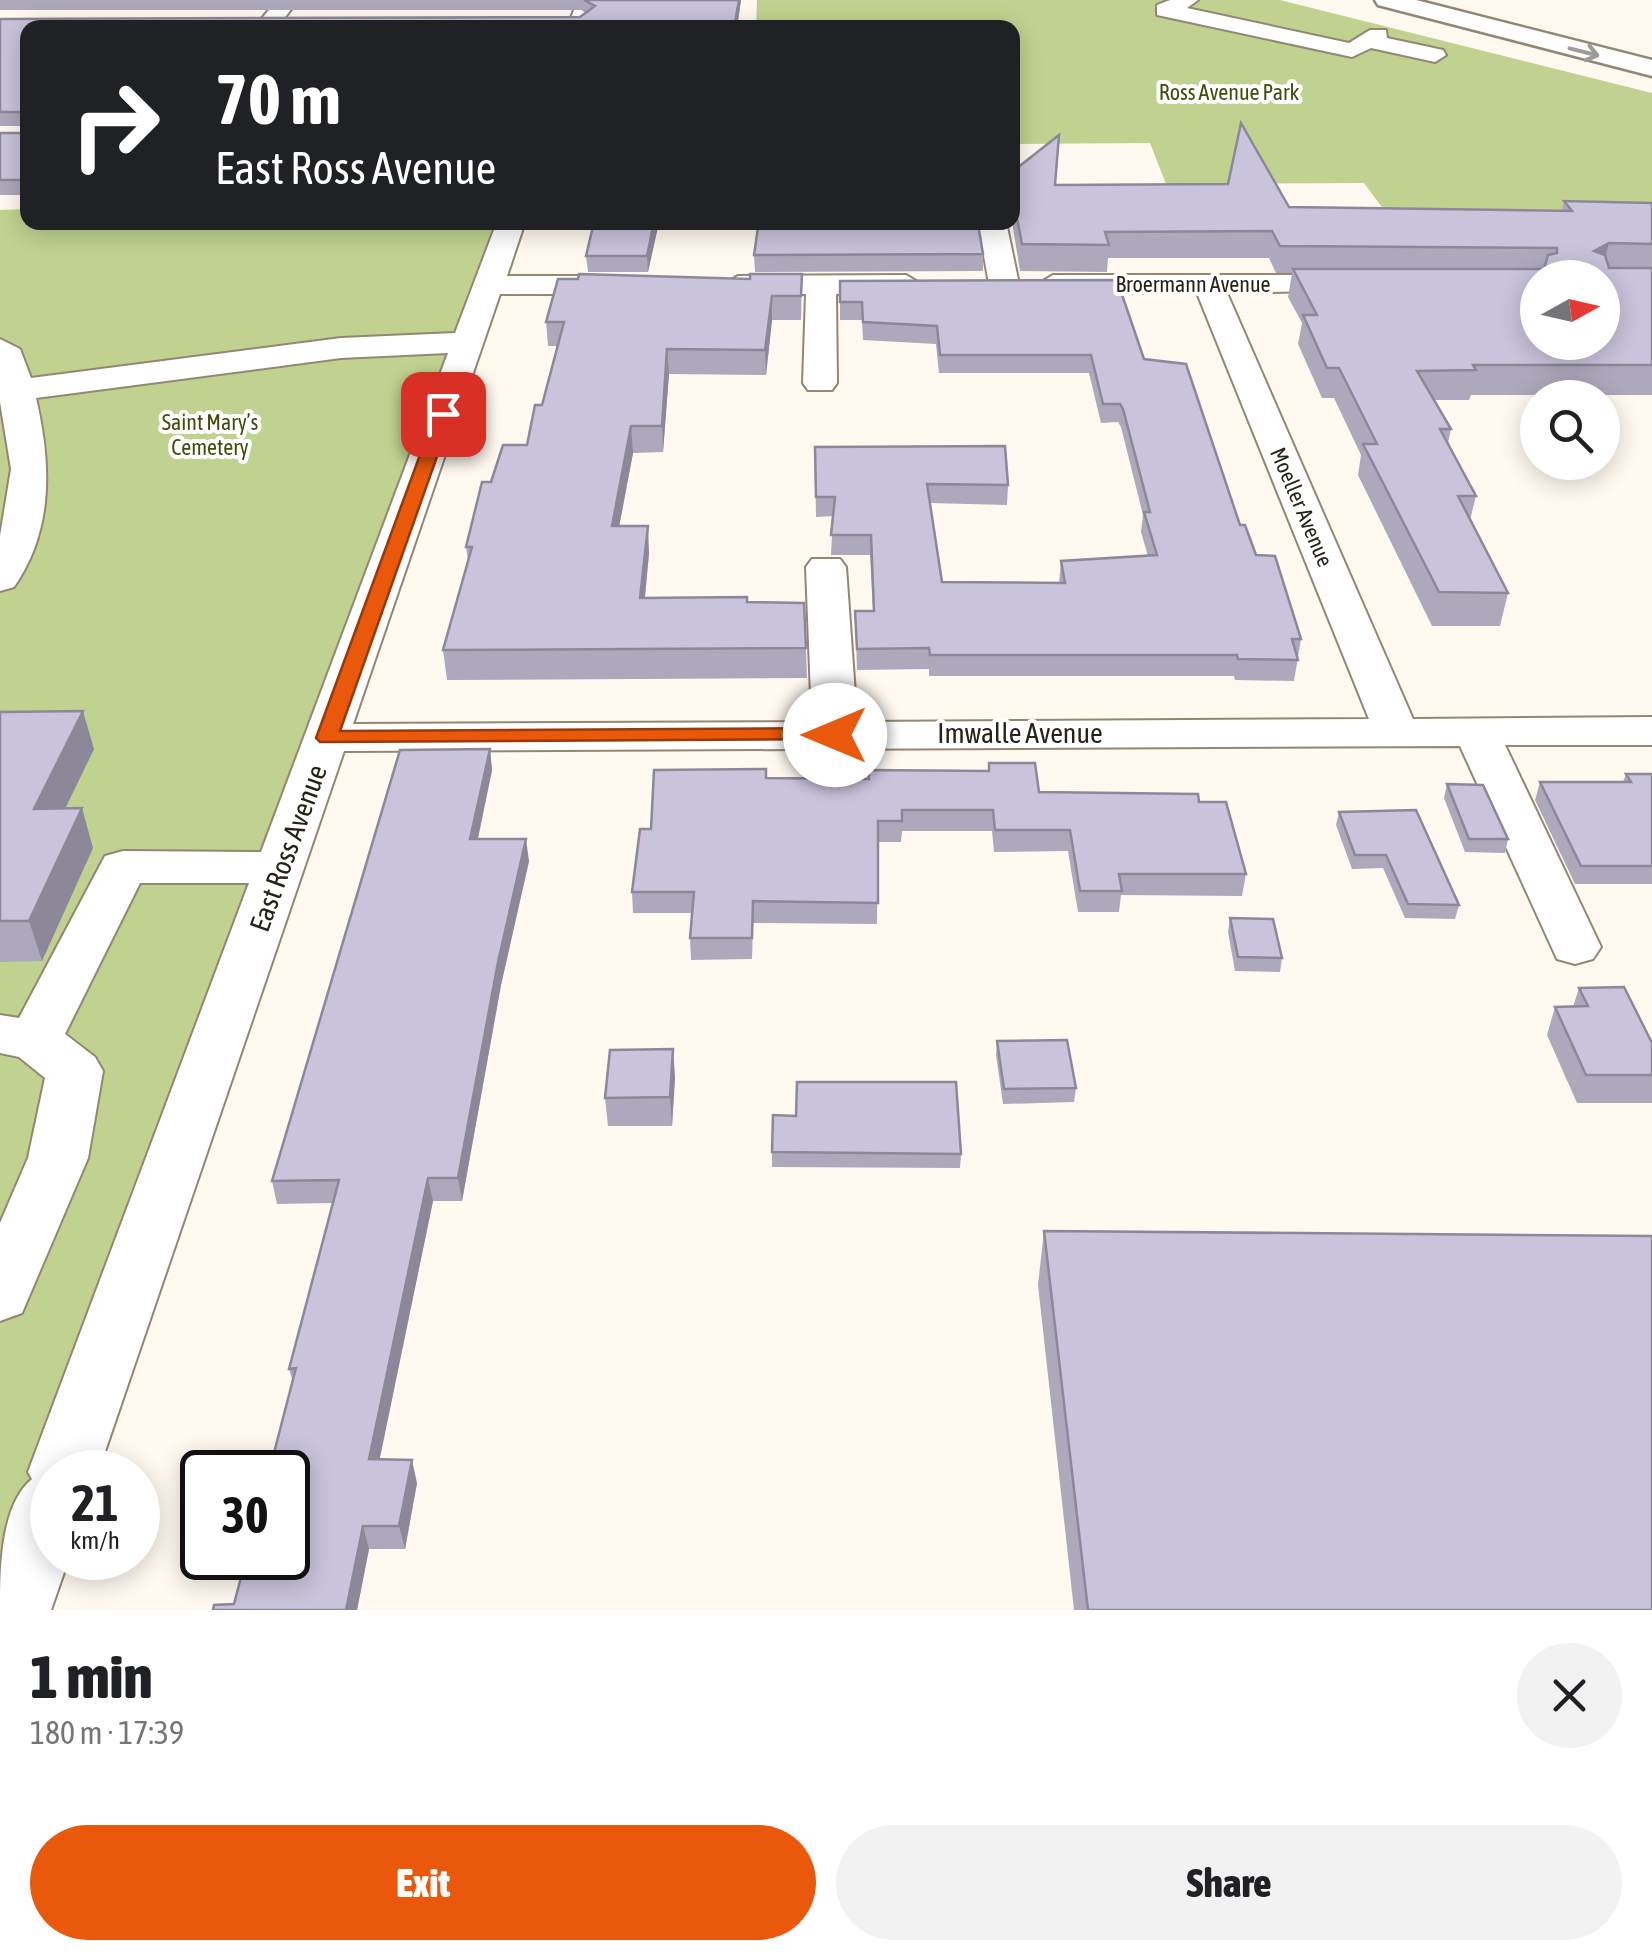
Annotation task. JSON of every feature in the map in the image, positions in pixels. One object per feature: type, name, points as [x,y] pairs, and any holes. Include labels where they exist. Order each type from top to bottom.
[{"type":"highway","points":[[1387,0],[1652,68]]},
{"type":"highway","points":[[1471,0],[1652,45]]},
{"type":"street","points":[[265,20],[288,0]]},
{"type":"street","points":[[1188,0],[1165,10],[1254,8],[1435,55]]},
{"type":"street","points":[[1220,11],[1352,50],[1372,38]]},
{"type":"street","name":"East Ross Avenue","points":[[72,1450],[508,230]]},
{"type":"street","name":"Broermann Avenue","points":[[992,230],[989,284],[1384,284]]},
{"type":"street","points":[[820,384],[821,284]]},
{"type":"street","points":[[704,285],[936,284]]},
{"type":"street","name":"Moeller Avenue","points":[[1208,284],[1396,731]]},
{"type":"street","points":[[489,285],[646,285]]},
{"type":"street","points":[[8,390],[341,348],[469,342]]},
{"type":"street","points":[[0,350],[8,356],[8,390],[27,425],[30,501],[19,549],[0,578]]},
{"type":"street","points":[[826,568],[835,735]]},
{"type":"street","points":[[1476,731],[1575,947]]},
{"type":"street","name":"Imwalle Avenue","points":[[327,738],[1652,731]]},
{"type":"street","points":[[0,1295],[58,1158],[75,1072],[17,1037],[124,867],[280,868]]},
{"type":"street","points":[[14,1610],[30,1565]]},
{"type":"green space","name":"Ross Avenue Park","points":[[757,0],[1280,0],[1652,93],[1652,218],[1572,220],[1562,210],[1387,214],[1364,183],[1166,184],[1150,143],[1020,144],[1020,20],[756,20]]},
{"type":"green space","name":"Saint Mary’s Cemetery","points":[[20,209],[20,230],[508,230],[71,1450],[30,1450],[30,1565],[14,1610],[0,1610],[0,210]]},
{"type":"building","points":[[584,0],[739,0],[735,20],[20,20],[20,112],[0,112],[0,19],[580,17],[595,6]]},
{"type":"building","points":[[1241,123],[1289,207],[1572,211],[1564,201],[1652,203],[1652,244],[1609,243],[1594,251],[1605,255],[1607,260],[1547,260],[1548,255],[1557,253],[1557,248],[1280,246],[1272,231],[1105,232],[1109,245],[1022,244],[1020,166],[1059,135],[1055,185],[1228,184]]},
{"type":"building","points":[[0,133],[20,133],[20,180],[0,180]]},
{"type":"building","points":[[592,230],[652,230],[647,256],[586,256]]},
{"type":"building","points":[[758,230],[979,230],[983,254],[754,255]]},
{"type":"building","points":[[1620,268],[1652,268],[1652,365],[1473,365],[1476,370],[1417,371],[1451,429],[1440,429],[1476,496],[1458,496],[1508,593],[1439,592],[1363,444],[1377,444],[1339,368],[1327,368],[1303,315],[1317,315],[1293,269],[1520,269],[1520,360],[1620,360]]},
{"type":"building","points":[[579,274],[750,279],[750,274],[802,274],[801,296],[772,296],[765,350],[667,349],[662,426],[631,426],[612,526],[648,526],[640,598],[747,597],[747,602],[804,603],[806,648],[443,650],[472,547],[466,547],[482,482],[491,482],[503,445],[527,445],[535,405],[542,405],[564,322],[546,322],[558,279],[578,279]]},
{"type":"building","points":[[1117,280],[1144,359],[1186,364],[1240,525],[1245,525],[1256,555],[1275,556],[1301,639],[1292,639],[1298,660],[1238,659],[1237,655],[930,655],[929,648],[857,649],[855,611],[874,611],[871,535],[831,535],[835,497],[816,497],[815,447],[1005,446],[1008,485],[927,484],[942,582],[1065,583],[1061,561],[1157,555],[1123,409],[1120,404],[1103,404],[1091,355],[940,355],[937,326],[863,322],[862,302],[840,302],[840,281]]},
{"type":"building","points":[[83,711],[34,809],[82,808],[29,921],[0,921],[0,712]]},
{"type":"building","points":[[490,749],[470,839],[526,839],[498,962],[458,1178],[428,1178],[369,1459],[412,1460],[399,1526],[363,1526],[346,1610],[213,1610],[214,1605],[234,1604],[240,1580],[310,1580],[310,1450],[275,1450],[296,1368],[289,1369],[339,1180],[272,1181],[400,750]]},
{"type":"building","points":[[989,763],[1035,763],[1039,792],[1198,794],[1199,802],[1226,802],[1246,874],[1119,874],[1122,891],[1080,891],[1070,830],[995,830],[993,810],[902,810],[902,821],[878,821],[878,903],[753,901],[752,938],[690,938],[694,892],[632,892],[640,829],[651,829],[654,770],[766,769],[766,778],[869,779],[868,770],[989,771]]},
{"type":"building","points":[[1626,774],[1652,774],[1652,866],[1581,866],[1540,782],[1631,782]]},
{"type":"building","points":[[1447,784],[1483,785],[1508,839],[1469,839]]},
{"type":"building","points":[[1416,810],[1459,905],[1408,904],[1386,855],[1355,855],[1339,812]]},
{"type":"building","points":[[1230,918],[1273,919],[1282,958],[1238,957]]},
{"type":"building","points":[[1624,987],[1652,1043],[1652,1075],[1586,1075],[1555,1007],[1588,1006],[1579,988]]},
{"type":"building","points":[[1067,1040],[1076,1088],[1004,1089],[997,1041]]},
{"type":"building","points":[[673,1049],[670,1097],[605,1098],[610,1050]]},
{"type":"building","points":[[797,1082],[956,1082],[961,1154],[772,1152],[773,1115],[796,1116]]},
{"type":"building","points":[[1044,1231],[1652,1236],[1652,1610],[1088,1610]]},
{"type":"route","points":[[443,414],[327,738],[835,735]]}]
